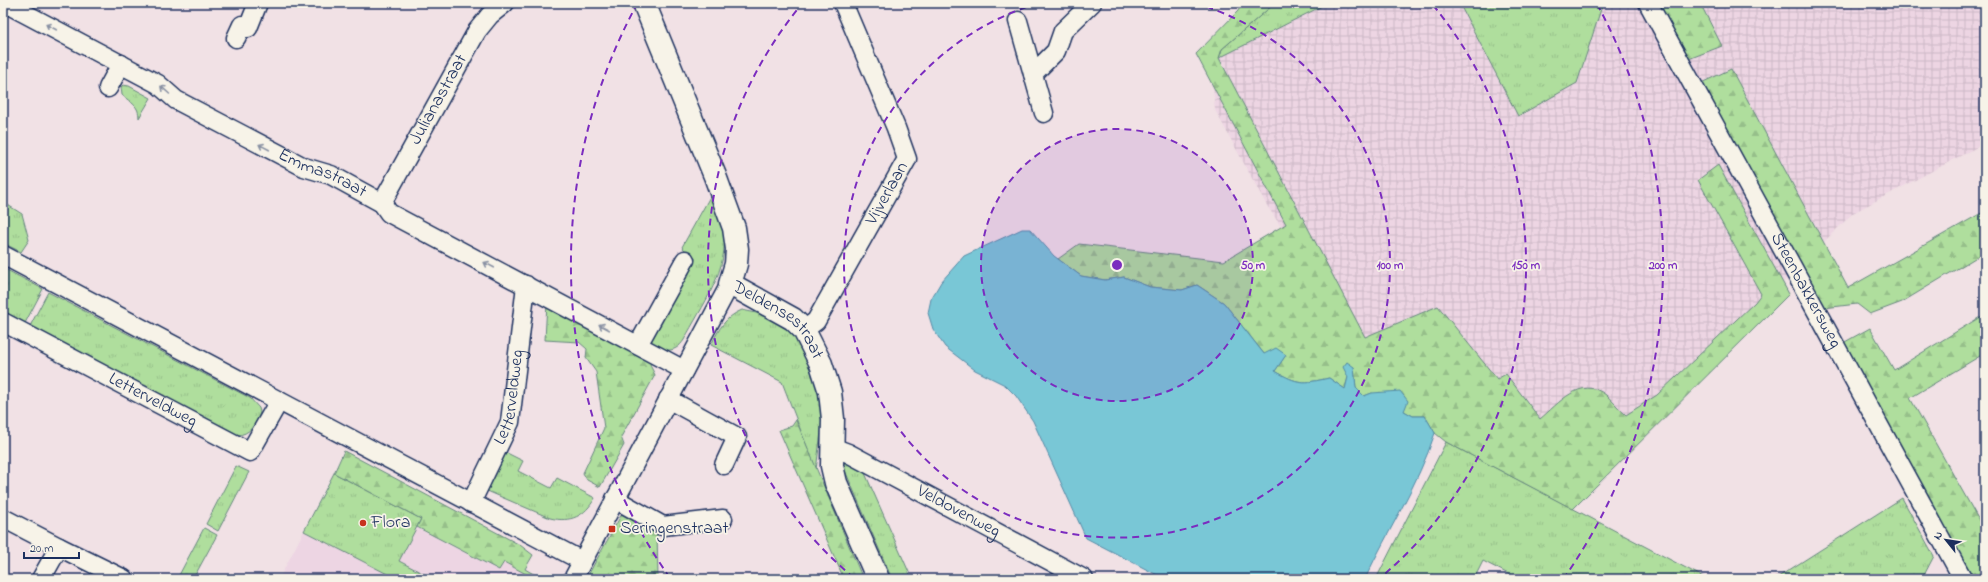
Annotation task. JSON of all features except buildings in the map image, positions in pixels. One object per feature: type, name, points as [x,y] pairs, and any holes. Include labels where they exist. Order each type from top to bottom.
[{"type":"street","name":"Emmastraat","points":[[5,3],[158,84],[176,100],[304,167],[331,176],[382,203],[389,212],[684,370]]},
{"type":"street","points":[[236,38],[242,26],[248,28],[258,3]]},
{"type":"street","name":"Julianastraat","points":[[382,203],[477,31],[490,15],[505,3]]},
{"type":"street","name":"Deldensestraat","points":[[644,3],[715,176],[734,228],[736,264],[730,284],[793,319],[804,330],[821,364],[830,392],[833,419],[832,466],[836,483],[878,579]]},
{"type":"street","name":"Vijverlaan","points":[[804,330],[816,321],[907,159],[896,128],[843,3]]},
{"type":"street","points":[[1033,74],[1056,51],[1063,31],[1092,3]]},
{"type":"street","name":"Steenbakkersweg","points":[[1648,3],[1963,579]]},
{"type":"street","points":[[1018,21],[1044,112]]},
{"type":"street","points":[[108,88],[121,64]]},
{"type":"street","points":[[3,255],[582,561]]},
{"type":"street","points":[[638,345],[685,260]]},
{"type":"street","points":[[573,579],[730,284]]},
{"type":"street","name":"Letterveldweg","points":[[471,503],[510,422],[526,285]]},
{"type":"street","name":"Letterveldweg","points":[[3,322],[250,452],[279,401]]},
{"type":"street","points":[[668,399],[737,436],[724,465]]},
{"type":"street","name":"Veldovenweg","points":[[832,447],[848,453],[1084,579]]},
{"type":"street","points":[[615,499],[663,526],[723,519]]},
{"type":"street","points":[[3,518],[124,579]]},
{"type":"street","points":[[41,579],[58,547]]},
{"type":"shaded area","points":[[1256,3],[1985,3],[1985,143],[1853,213],[1630,434],[1540,441],[1360,345],[1266,204],[1215,110],[1210,51]]},
{"type":"shaded area","name":"Flora","points":[[334,473],[421,519],[417,528],[499,570],[503,562],[535,579],[279,579]]},
{"type":"green space","points":[[1242,3],[1275,3],[1222,49],[1219,58],[1365,337],[1438,306],[1497,379],[1506,374],[1540,419],[1570,394],[1588,388],[1597,390],[1606,395],[1626,415],[1657,395],[1755,302],[1761,294],[1698,180],[1718,165],[1789,294],[1573,509],[1446,442],[1435,433],[1425,416],[1413,416],[1372,393],[1364,396],[1356,388],[1354,367],[1348,377],[1345,389],[1329,378],[1301,382],[1295,381],[1275,371],[1286,355],[1265,355],[1224,303],[1197,285],[1182,290],[1150,287],[1124,277],[1105,280],[1081,276],[1058,259],[1079,244],[1224,261],[1286,224],[1196,54],[1238,11]]},
{"type":"green space","points":[[1275,3],[1328,3],[1219,58],[1222,49]]},
{"type":"green space","points":[[1459,3],[1603,3],[1577,83],[1518,116]]},
{"type":"green space","points":[[1655,3],[1700,3],[1722,46],[1686,60]]},
{"type":"green space","points":[[1731,69],[1848,288],[1985,211],[1985,252],[1902,302],[1870,314],[1857,304],[1824,308],[1699,84]]},
{"type":"green space","points":[[123,85],[129,86],[151,98],[139,118],[136,107],[122,95],[121,87]]},
{"type":"green space","points":[[712,193],[723,229],[723,258],[719,273],[706,301],[681,344],[677,348],[669,350],[650,346],[647,335],[670,305],[694,260],[682,247]]},
{"type":"green space","points":[[3,202],[22,214],[29,240],[21,252],[3,243]]},
{"type":"green space","points":[[3,268],[43,289],[24,325],[3,314]]},
{"type":"green space","points":[[48,292],[250,398],[259,408],[260,412],[255,425],[249,431],[241,435],[237,435],[29,328]]},
{"type":"green space","points":[[547,303],[653,359],[650,365],[655,375],[621,437],[624,445],[600,487],[587,480],[583,473],[604,428],[596,372],[586,358],[587,349],[579,342],[545,340]]},
{"type":"green space","points":[[742,310],[766,315],[792,329],[807,355],[824,409],[816,470],[782,382],[711,345],[727,320]]},
{"type":"green space","points":[[1985,314],[1985,353],[1910,398],[1985,531],[1985,579],[1972,579],[1843,343],[1870,328],[1894,370]]},
{"type":"green space","points":[[796,420],[863,579],[844,579],[779,430],[792,426]]},
{"type":"green space","points":[[1446,442],[1707,579],[1518,579],[1483,561],[1474,579],[1376,579]]},
{"type":"green space","points":[[344,451],[520,545],[533,555],[525,569],[542,579],[535,579],[504,562],[499,570],[417,527],[421,519],[334,473]]},
{"type":"green space","points":[[505,452],[523,461],[518,471],[551,488],[557,478],[595,498],[582,514],[571,519],[564,520],[550,518],[485,490]]},
{"type":"green space","points":[[843,458],[864,471],[912,579],[892,579],[843,466]]},
{"type":"green space","points":[[236,466],[249,472],[218,531],[206,524]]},
{"type":"green space","points":[[334,473],[421,519],[399,561],[426,575],[424,579],[397,579],[304,531]]},
{"type":"green space","points":[[1902,498],[1934,556],[1922,579],[1775,579]]},
{"type":"green space","points":[[624,510],[657,530],[658,579],[586,579]]},
{"type":"green space","points":[[204,528],[217,535],[193,579],[177,579]]},
{"type":"water","points":[[1022,229],[1030,229],[1054,256],[1081,276],[1105,280],[1124,277],[1150,287],[1182,290],[1197,285],[1224,303],[1264,354],[1276,348],[1286,355],[1275,371],[1295,381],[1307,382],[1329,378],[1345,389],[1348,377],[1343,367],[1347,362],[1354,367],[1356,388],[1364,396],[1372,393],[1400,391],[1408,401],[1404,411],[1413,416],[1425,416],[1435,433],[1420,471],[1365,579],[1165,579],[1086,538],[1033,421],[1016,396],[1005,385],[975,370],[945,347],[933,329],[928,313],[931,299],[941,282],[964,256]]},
{"type":"place","name":"Flora","points":[[363,523]]},
{"type":"place","name":"Seringenstraat","points":[[612,529]]}]
